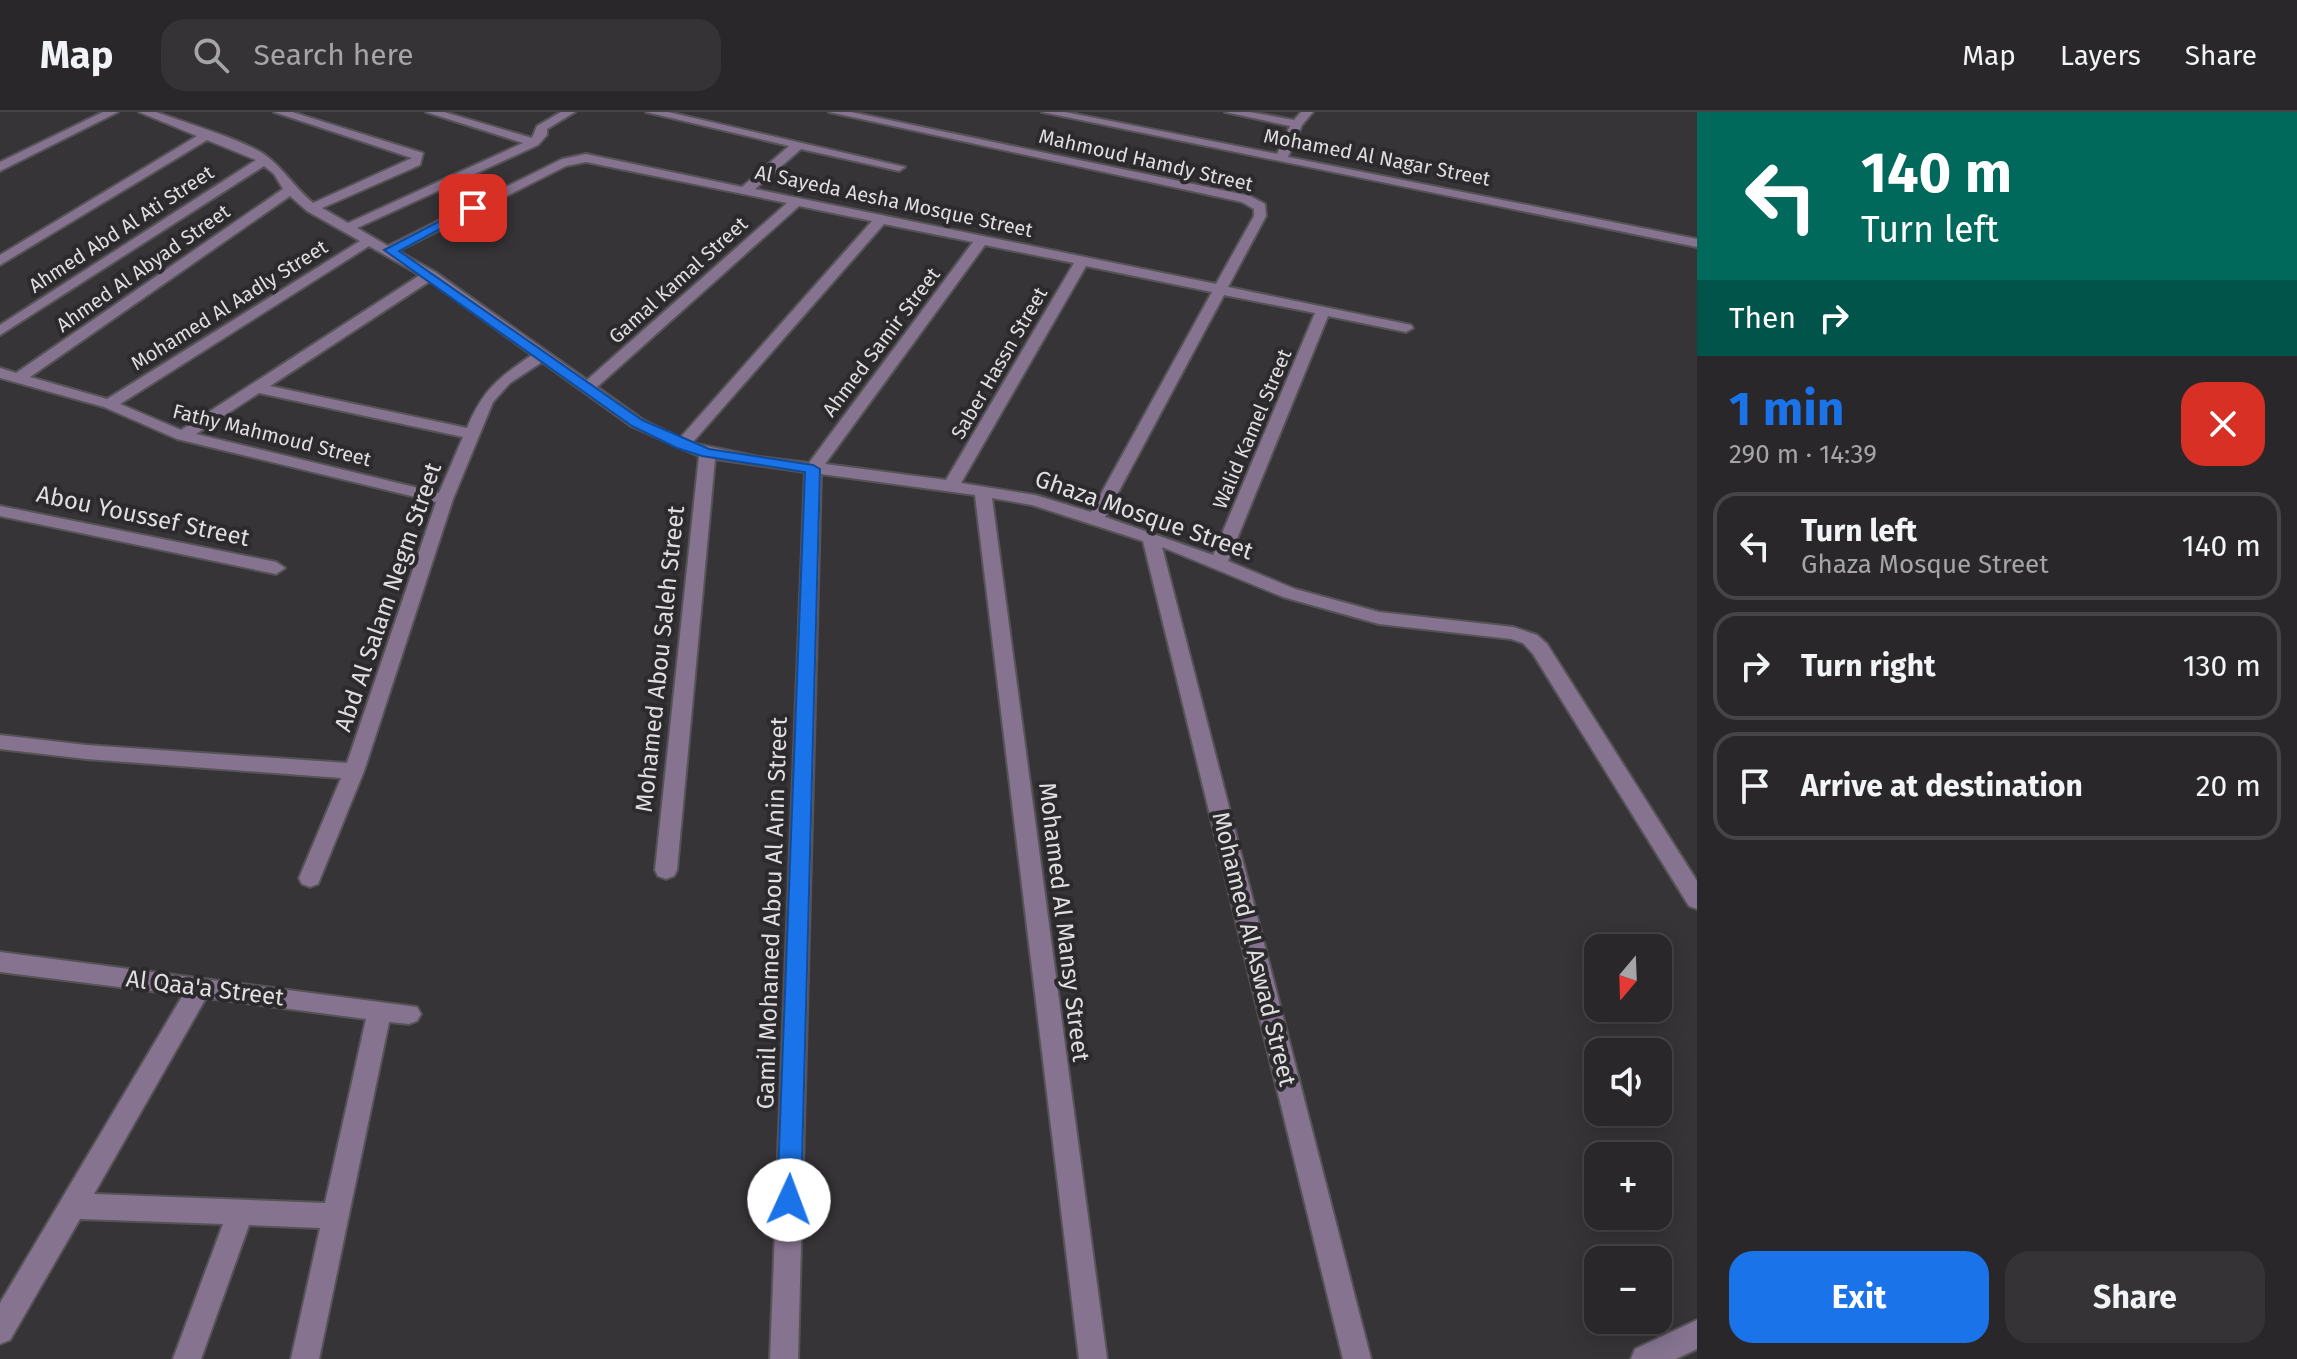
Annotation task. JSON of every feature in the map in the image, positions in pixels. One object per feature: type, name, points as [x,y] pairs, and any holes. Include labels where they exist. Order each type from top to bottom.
[{"type":"street","points":[[0,167],[112,112]]},
{"type":"street","name":"Ghaza Mosque Street","points":[[145,112],[264,160],[279,172],[290,190],[312,208],[430,275],[637,423],[682,445],[707,453],[951,485],[1035,500],[1151,538],[1289,593],[1379,618],[1513,633],[1530,639],[1540,649],[1697,900]]},
{"type":"street","points":[[280,112],[419,156],[416,162],[312,208]]},
{"type":"street","points":[[432,112],[534,142]]},
{"type":"street","points":[[347,228],[534,142],[541,135],[541,128],[569,112]]},
{"type":"street","points":[[652,112],[899,167]]},
{"type":"street","name":"Mahmoud Hamdy Street","points":[[835,112],[1246,199],[1260,207],[1260,216],[1218,289]]},
{"type":"street","name":"Mohamed Al Nagar Street","points":[[1048,112],[1697,243]]},
{"type":"street","points":[[1231,112],[1297,124]]},
{"type":"street","points":[[1281,158],[1297,124],[1307,112]]},
{"type":"street","points":[[0,261],[206,135]]},
{"type":"street","points":[[745,191],[798,145]]},
{"type":"street","name":"Al Sayeda Aesha Mosque Street","points":[[390,250],[577,158],[1406,328]]},
{"type":"street","name":"Ahmed Abd Al Ati Street","points":[[0,331],[264,160]]},
{"type":"street","name":"Ahmed Al Abyad Street","points":[[19,378],[290,190]]},
{"type":"street","name":"Gamal Kamal Street","points":[[588,387],[796,202]]},
{"type":"street","points":[[682,445],[881,219]]},
{"type":"street","name":"Mohamed Al Aadly Street","points":[[109,404],[370,240]]},
{"type":"street","name":"Ahmed Samir Street","points":[[813,469],[982,240]]},
{"type":"street","name":"Saber Hassn Street","points":[[951,485],[1082,261]]},
{"type":"street","points":[[183,436],[430,275]]},
{"type":"street","points":[[1095,520],[1218,289]]},
{"type":"street","name":"Walid Kamel Street","points":[[1218,564],[1323,310]]},
{"type":"street","name":"Abd Al Salam Negm Street","points":[[310,878],[354,771],[445,499],[471,434],[494,390],[542,355]]},
{"type":"street","name":"Fathy Mahmoud Street","points":[[0,373],[109,404],[183,436],[445,499]]},
{"type":"street","points":[[256,388],[471,434]]},
{"type":"street","name":"Mohamed Abou Saleh Street","points":[[666,870],[707,453]]},
{"type":"street","name":"Gamil Mohamed Abou Al Anin Street","points":[[784,1359],[813,469]]},
{"type":"street","name":"Mohamed Al Mansy Street","points":[[983,491],[1093,1359]]},
{"type":"street","name":"Abou Youssef Street","points":[[0,511],[276,568]]},
{"type":"street","name":"Mohamed Al Aswad Street","points":[[1151,538],[1357,1359]]},
{"type":"street","points":[[0,742],[86,752],[354,771]]},
{"type":"street","name":"Al Qaa'a Street","points":[[2,966],[409,1014]]},
{"type":"street","points":[[0,1330],[200,988]]},
{"type":"street","points":[[305,1359],[380,1010]]},
{"type":"street","points":[[73,1206],[336,1216]]},
{"type":"street","points":[[187,1359],[241,1212]]},
{"type":"street","points":[[1645,1359],[1697,1334]]},
{"type":"route","points":[[473,208],[390,250],[430,275],[637,423],[682,445],[707,453],[813,469],[789,1200]]}]
